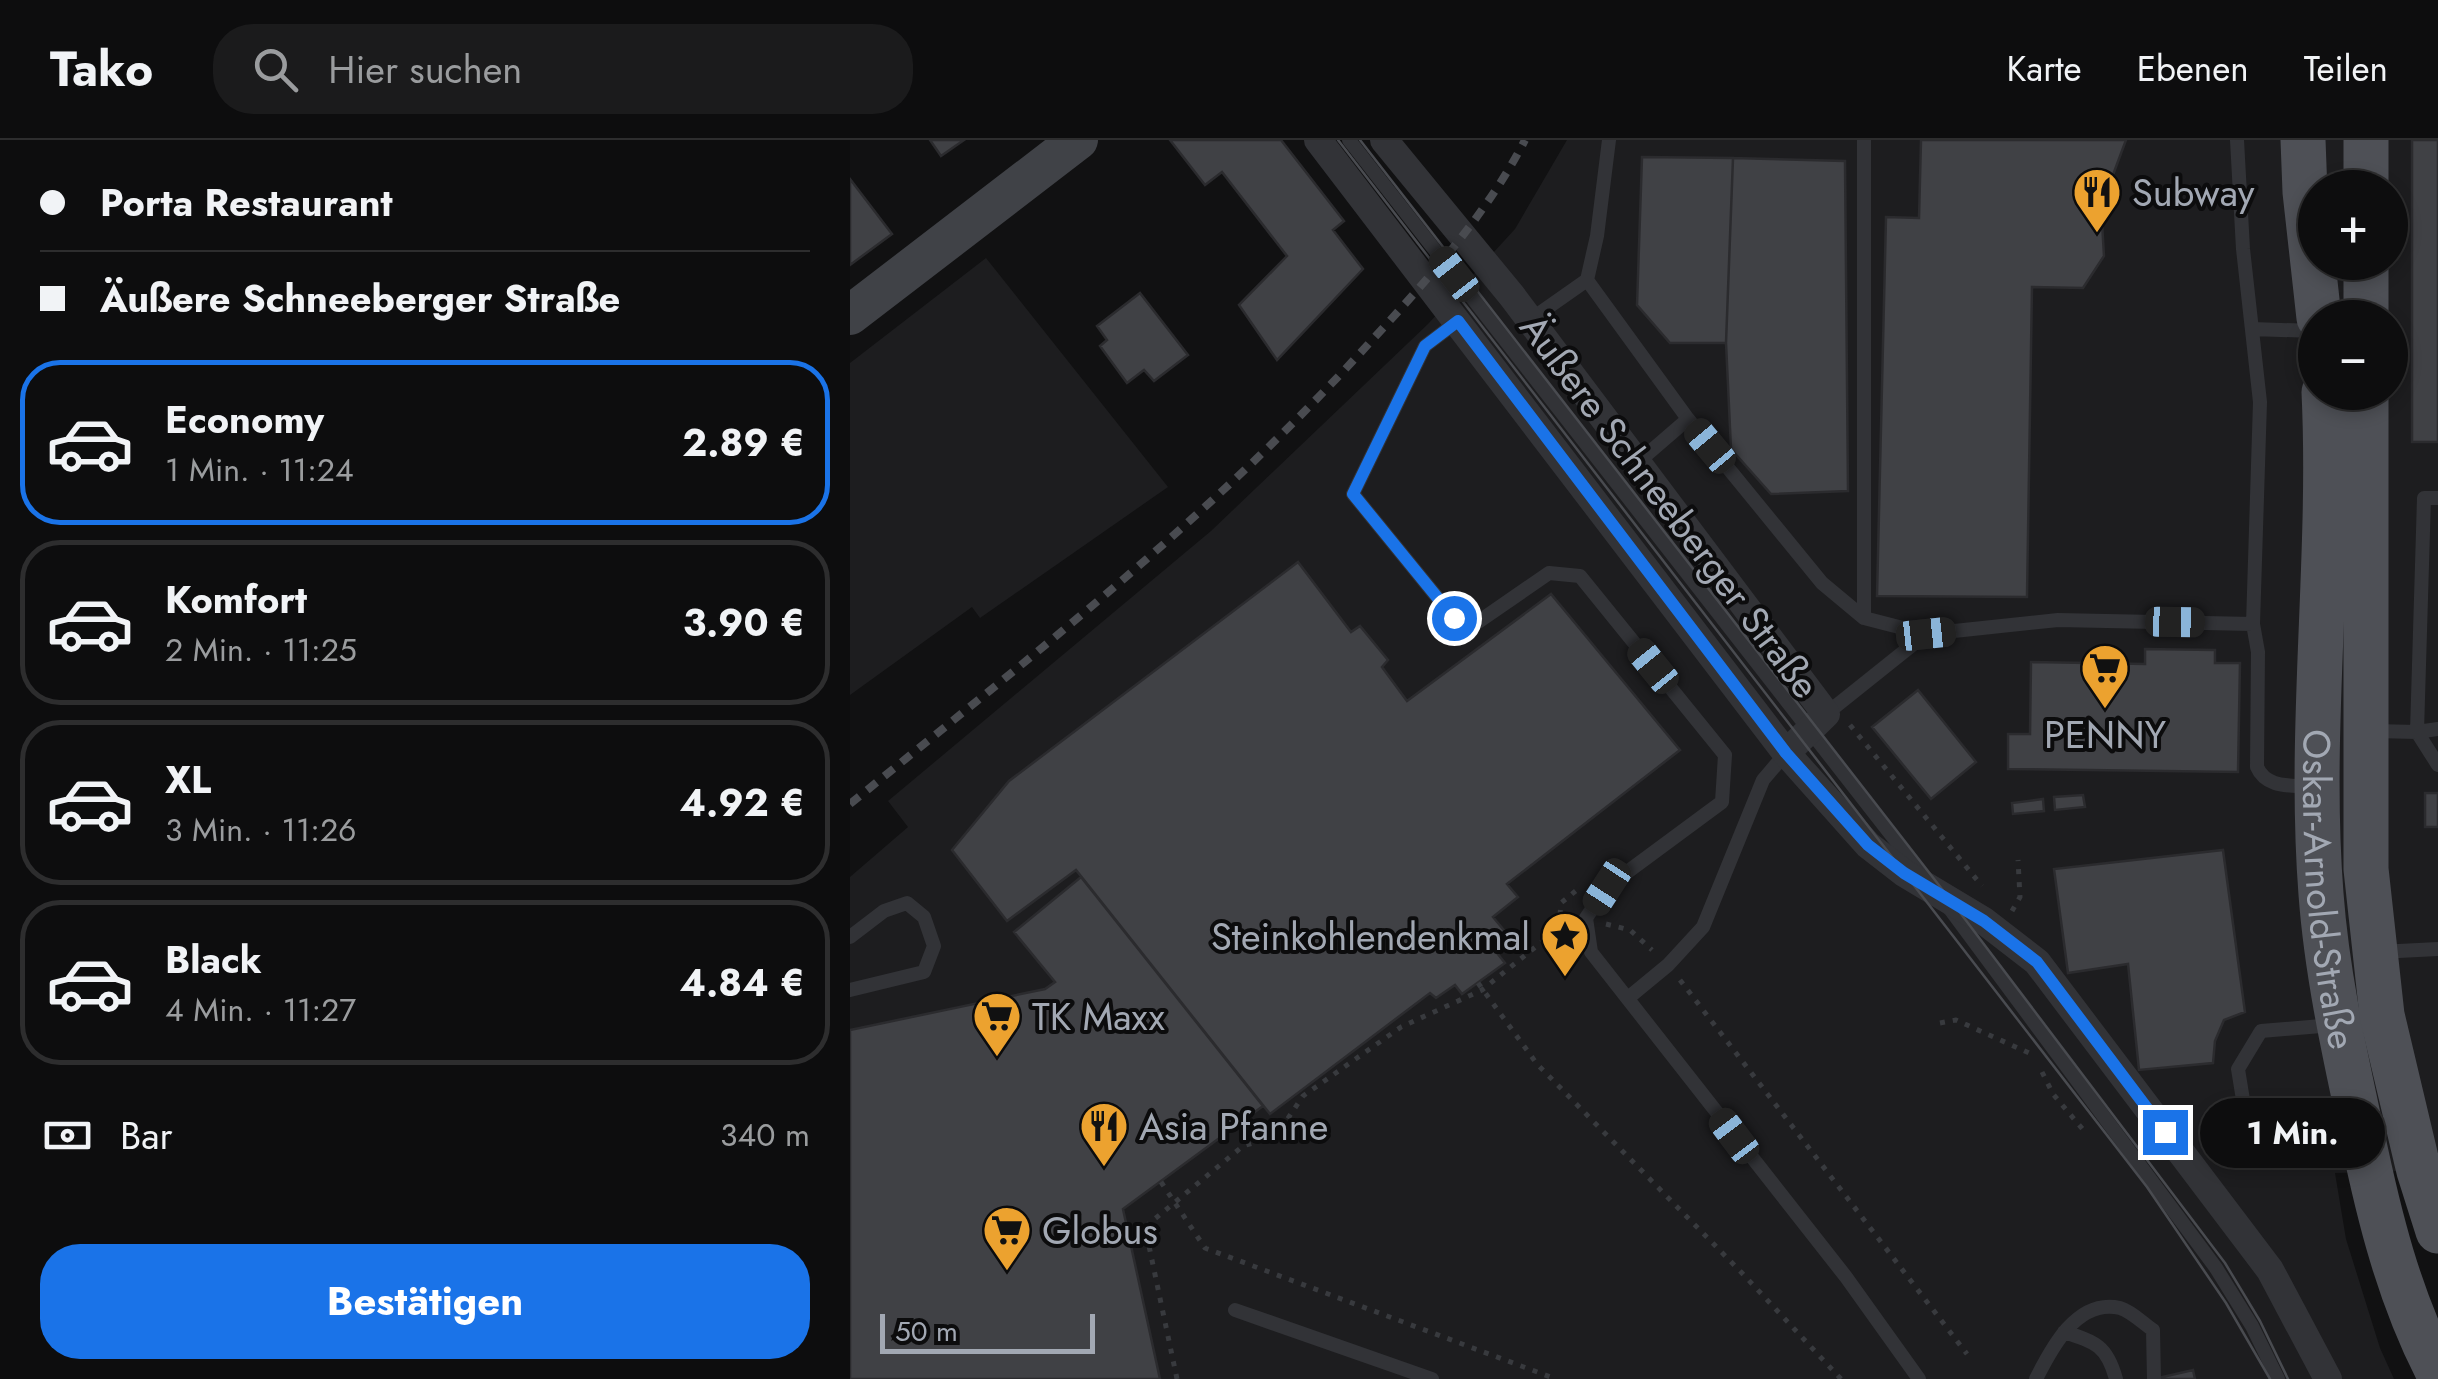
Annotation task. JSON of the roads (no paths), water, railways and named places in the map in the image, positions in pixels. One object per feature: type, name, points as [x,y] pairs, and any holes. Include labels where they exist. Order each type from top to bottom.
[{"type":"main road","points":[[850,315],[1078,140]]},
{"type":"main road","points":[[2303,140],[2317,300]]},
{"type":"main road","points":[[2366,140],[2366,170]]},
{"type":"main road","name":"Oskar-Arnold-Straße","points":[[2324,410],[2318,788],[2321,895],[2338,1024],[2380,1218],[2404,1294],[2438,1372]]},
{"type":"main road","name":"Oskar-Arnold-Straße","points":[[2366,410],[2366,868],[2382,1014],[2419,1171],[2438,1231]]},
{"type":"street","name":"Äußere Schneeberger Straße","points":[[1318,140],[1786,753],[1868,845],[1904,873],[1984,921],[2037,962],[2270,1270],[2328,1379]]},
{"type":"street","name":"Äußere Schneeberger Straße","points":[[1384,140],[1530,320],[1824,717],[1786,753]]},
{"type":"lane","name":"Äußere Schneeberger Straße","points":[[1349,140],[1824,717],[1934,890],[2216,1268],[2252,1326],[2278,1379]]},
{"type":"lane","points":[[1530,320],[1587,280],[1597,236],[1609,140]]},
{"type":"lane","points":[[1864,140],[1864,618]]},
{"type":"lane","points":[[2237,140],[2242,249],[2260,402],[2253,624],[2258,652],[2257,767],[2271,783],[2318,788]]},
{"type":"lane","points":[[1587,280],[1688,419],[1822,583],[1864,618],[1926,634],[2058,620],[2253,624]]},
{"type":"lane","points":[[1458,321],[1425,346],[1353,494],[1454,618],[1478,622],[1549,573],[1580,576],[1726,756],[1722,802],[1607,887],[1586,918],[1592,952],[1846,1277],[1920,1379]]},
{"type":"lane","points":[[2252,329],[2298,330]]},
{"type":"lane","points":[[1638,463],[1688,419]]},
{"type":"lane","points":[[2438,498],[2424,498],[2417,732],[2438,765]]},
{"type":"lane","points":[[1824,717],[1926,634]]},
{"type":"lane","points":[[2366,732],[2438,729]]},
{"type":"lane","points":[[1628,998],[1668,965],[1703,927],[1763,780],[1786,753]]},
{"type":"lane","points":[[850,937],[884,911],[907,903],[924,917],[934,946],[924,972],[850,990]]},
{"type":"lane","name":"Oskar-Arnold-Straße","points":[[2374,952],[2438,948]]},
{"type":"lane","points":[[2244,1106],[2238,1069],[2261,1032],[2338,1024]]},
{"type":"lane","points":[[2036,1379],[2052,1347],[2072,1322],[2099,1310],[2121,1308],[2153,1330],[2154,1379]]},
{"type":"lane","points":[[1235,1310],[1432,1379]]},
{"type":"lane","points":[[2064,1332],[2093,1342],[2110,1357],[2116,1379]]},
{"type":"tram line","points":[[1338,140],[2147,1187],[2226,1303],[2270,1379]]},
{"type":"tram line","points":[[1360,140],[1952,902],[2225,1263],[2260,1321],[2288,1379]]},
{"type":"railway","points":[[850,804],[1120,582],[1250,465],[1436,269],[1493,194],[1525,140]]},
{"type":"place","name":"Subway","points":[[2097,234]]},
{"type":"place","name":"PENNY","points":[[2105,710]]},
{"type":"place","name":"Steinkohlendenkmal","points":[[1565,978]]},
{"type":"place","name":"TK Maxx","points":[[997,1058]]},
{"type":"place","name":"Asia Pfanne","points":[[1104,1168]]},
{"type":"place","name":"Globus","points":[[1007,1272]]}]
